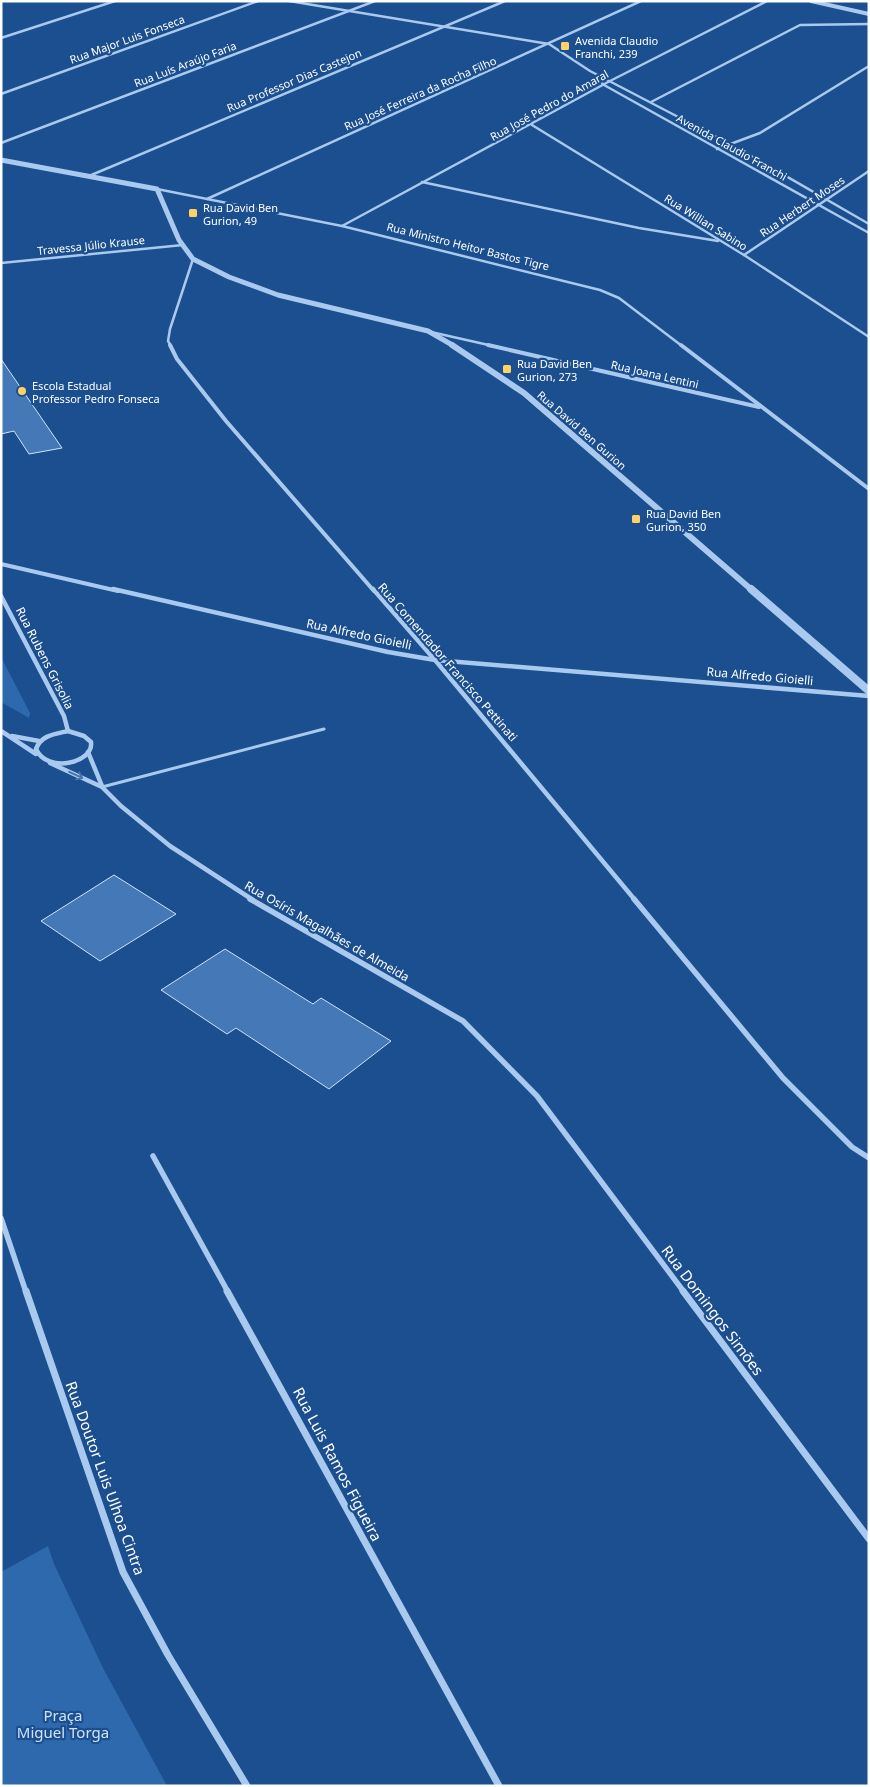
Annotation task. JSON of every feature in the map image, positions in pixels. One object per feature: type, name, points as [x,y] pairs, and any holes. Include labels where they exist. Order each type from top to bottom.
[{"type":"street","points":[[1,38],[115,1]]},
{"type":"street","name":"Rua Major Luis Fonseca","points":[[1,94],[258,1]]},
{"type":"street","name":"Avenida Claudio Franchi","points":[[289,1],[549,44],[590,71],[732,145],[869,224]]},
{"type":"street","name":"Rua Luís Araújo Faria","points":[[1,143],[375,1]]},
{"type":"street","name":"Rua Professor Dias Castejon","points":[[89,176],[505,1]]},
{"type":"street","name":"Rua José Ferreira da Rocha Filho","points":[[206,199],[641,1]]},
{"type":"street","name":"Rua José Pedro do Amaral","points":[[342,226],[604,85],[767,1]]},
{"type":"street","points":[[811,1],[869,14]]},
{"type":"street","points":[[644,107],[800,25],[869,24]]},
{"type":"street","points":[[717,149],[760,133],[869,66]]},
{"type":"street","name":"Avenida Claudio Franchi","points":[[590,71],[604,85],[869,234]]},
{"type":"street","name":"Rua Willian Sabino","points":[[532,125],[744,255],[869,337]]},
{"type":"street","name":"Rua Ministro Heitor Bastos Tigre","points":[[1,160],[342,226],[580,284],[607,293],[619,298],[869,489]]},
{"type":"street","name":"Rua Herbert Moses","points":[[744,255],[869,171]]},
{"type":"street","points":[[422,182],[638,228],[722,242]]},
{"type":"street","points":[[158,189],[183,245],[192,259]]},
{"type":"street","name":"Travessa Júlio Krause","points":[[1,263],[183,245]]},
{"type":"street","name":"Rua David Ben Gurion","points":[[192,259],[229,277],[278,295],[428,331],[472,357],[524,393],[869,691]]},
{"type":"street","name":"Rua Comendador Francisco Pettinati","points":[[192,259],[170,329],[168,341],[170,348],[226,421],[435,660],[769,1061],[819,1115],[852,1147],[869,1158]]},
{"type":"street","name":"Rua Joana Lentini","points":[[428,331],[760,407]]},
{"type":"street","name":"Rua Alfredo Gioielli","points":[[1,564],[388,652],[435,660],[869,696]]},
{"type":"street","name":"Rua Rubens Grisolia","points":[[1,596],[64,716],[68,731]]},
{"type":"street","points":[[1,731],[36,754]]},
{"type":"street","points":[[36,754],[35,748],[38,741],[46,736],[68,731]]},
{"type":"street","name":"Rua Osíris Magalhães de Almeida","points":[[68,731],[86,735],[90,740],[91,746],[88,752],[102,787]]},
{"type":"street","points":[[9,736],[38,741]]},
{"type":"street","points":[[50,763],[72,762],[82,758],[88,752]]},
{"type":"street","name":"Rua Osíris Magalhães de Almeida","points":[[36,754],[41,760],[102,787],[121,806],[170,846],[235,890],[463,1021],[537,1096]]},
{"type":"street","name":"Rua Domingos Simões","points":[[537,1096],[869,1539]]},
{"type":"street","name":"Rua Luis Ramos Figueira","points":[[153,1156],[247,1324],[499,1786]]},
{"type":"street","name":"Rua Doutor Luis Ulhoa Cintra","points":[[1,1218],[123,1572],[168,1655],[247,1786]]},
{"type":"lane","points":[[102,787],[324,729]]},
{"type":"green space","points":[[1,657],[30,713],[29,718],[1,702]]},
{"type":"green space","name":"Praça Miguel Torga","points":[[48,1546],[54,1564],[103,1668],[167,1786],[1,1786],[1,1572]]},
{"type":"building","points":[[1,359],[62,448],[29,454],[14,431],[1,434]]},
{"type":"building","points":[[114,875],[176,914],[100,961],[41,921]]},
{"type":"building","points":[[225,949],[313,1004],[321,998],[391,1041],[329,1089],[236,1028],[227,1034],[161,990]]},
{"type":"place","name":"Avenida Claudio Franchi, 239","points":[[565,46]]},
{"type":"place","name":"Rua David Ben Gurion, 49","points":[[193,213]]},
{"type":"place","name":"Rua David Ben Gurion, 273","points":[[507,369]]},
{"type":"place","name":"Escola Estadual Professor Pedro Fonseca","points":[[22,391]]},
{"type":"place","name":"Rua David Ben Gurion, 350","points":[[636,519]]}]
